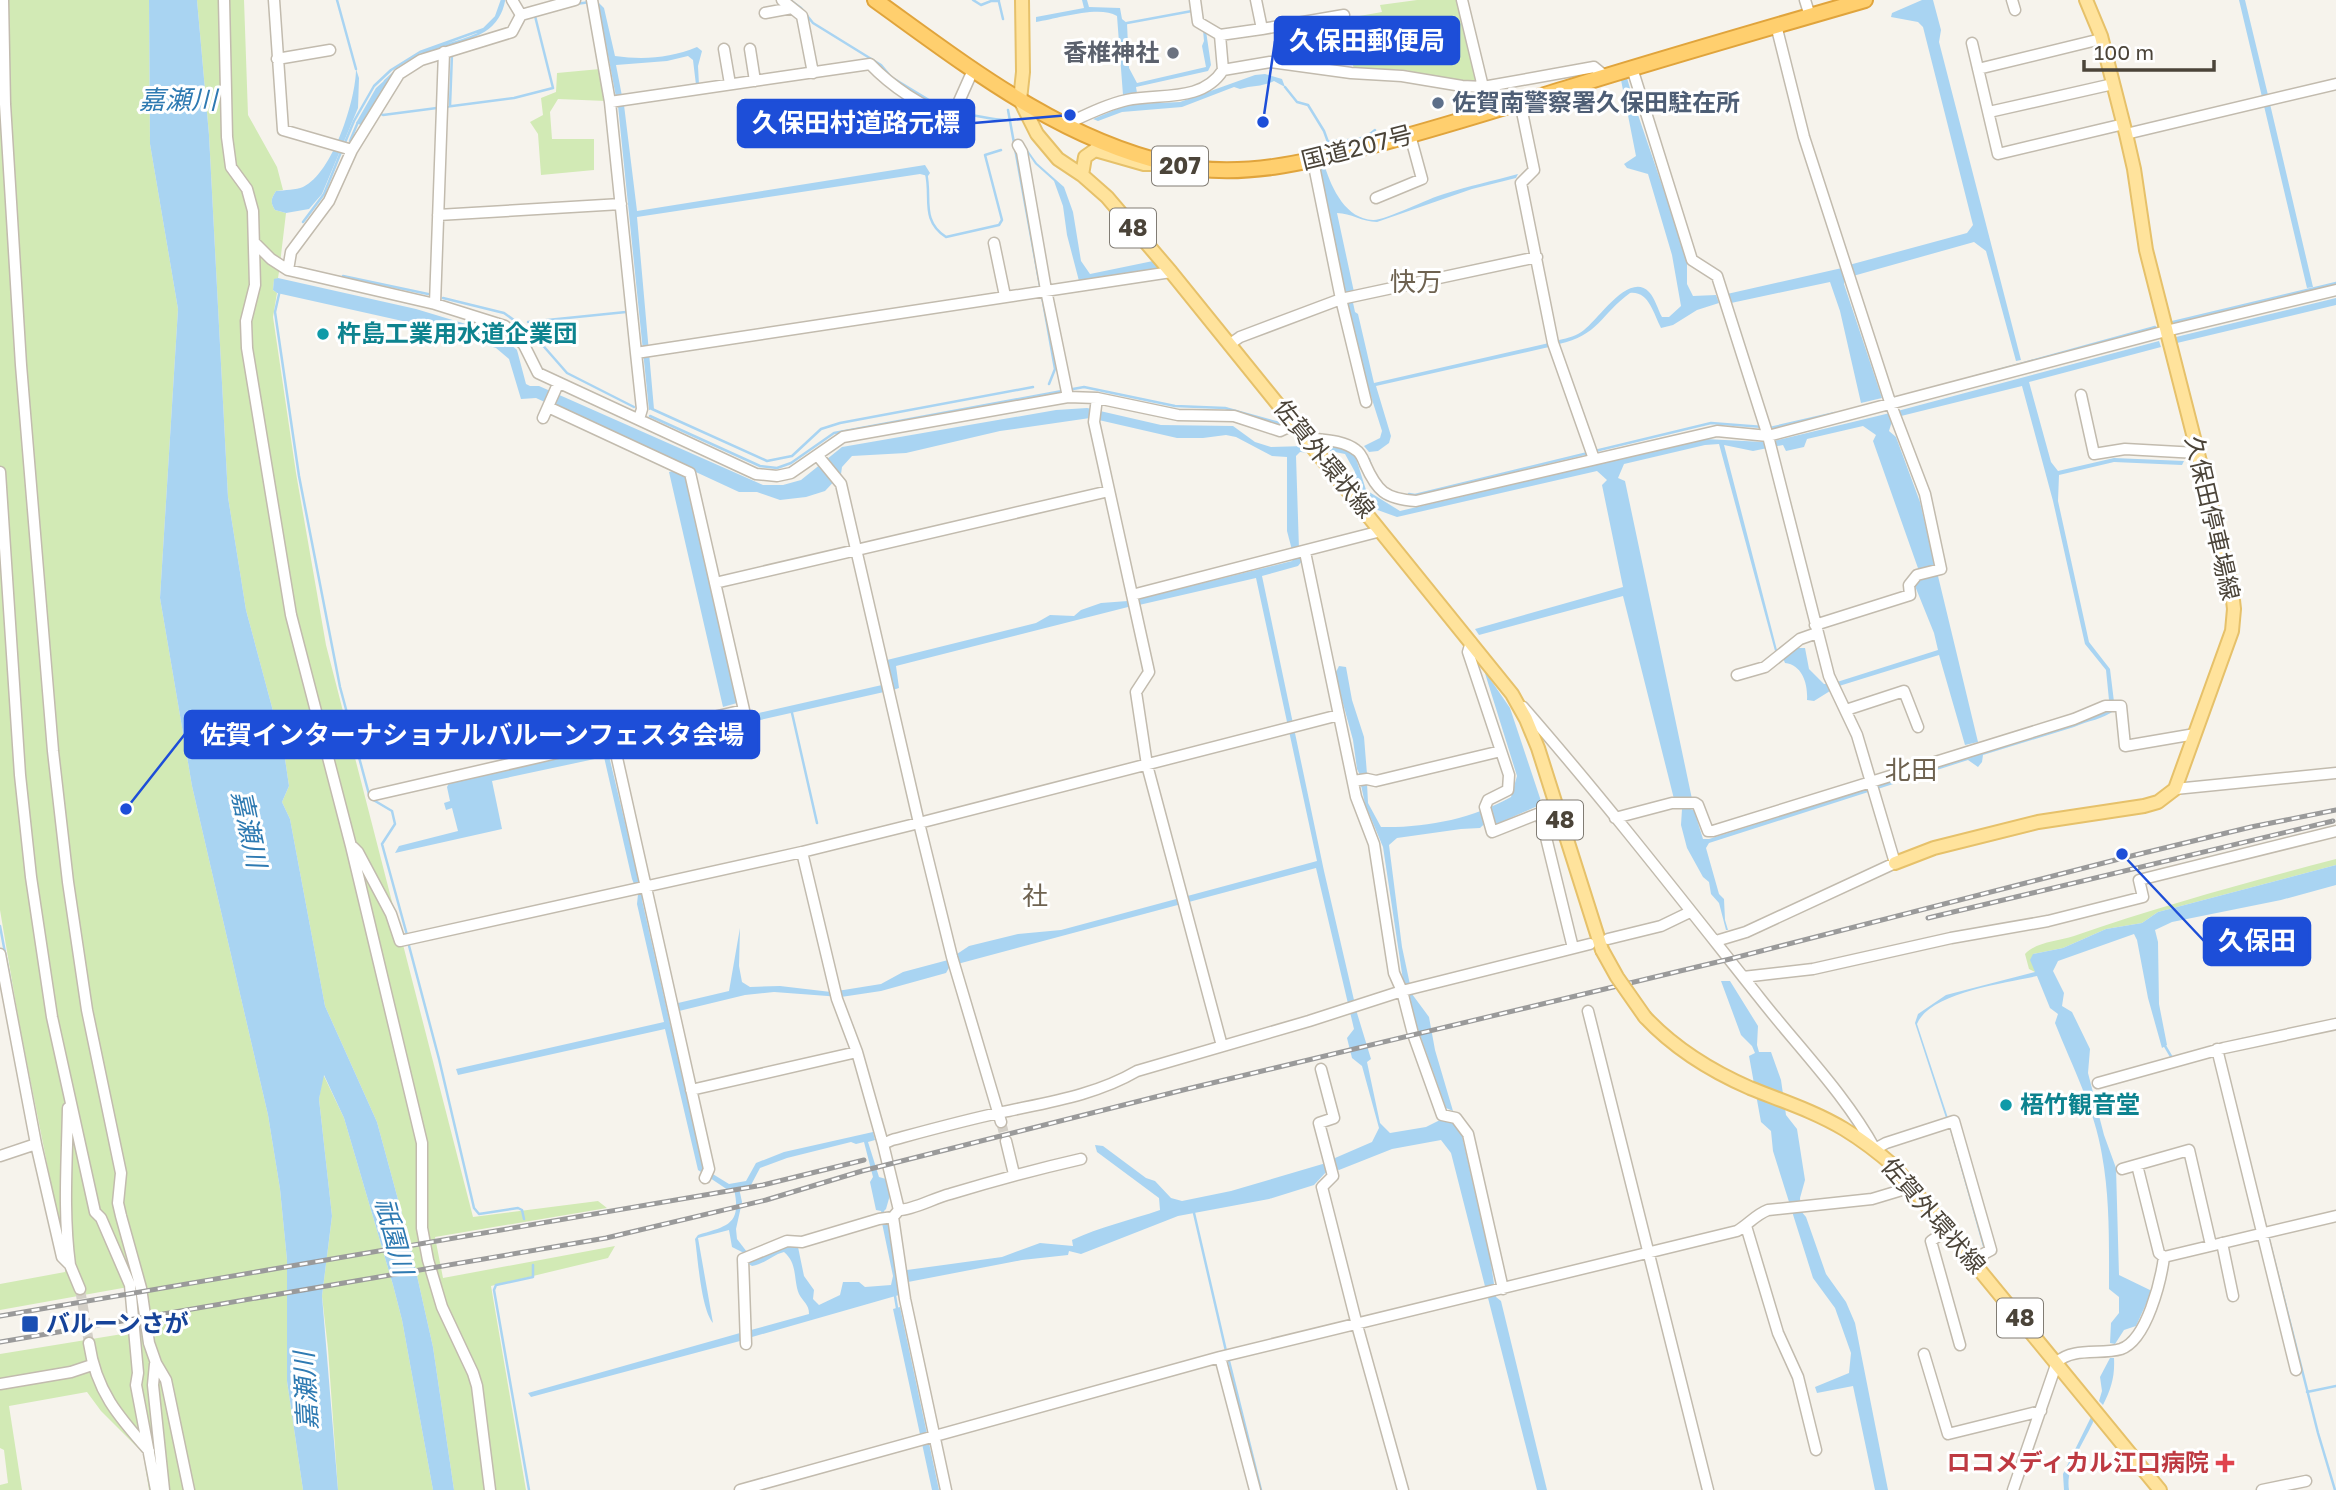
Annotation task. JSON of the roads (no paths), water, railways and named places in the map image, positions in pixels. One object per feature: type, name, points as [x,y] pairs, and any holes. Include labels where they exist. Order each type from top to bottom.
[{"type":"highway","name":"国道207号","points":[[875,0],[1020,100],[1115,148],[1172,165],[1254,170],[1313,161],[1410,135],[1865,0]]},
{"type":"main road","points":[[1020,100],[1023,72],[1022,0]]},
{"type":"main road","name":"久保田停車場線","points":[[2086,0],[2101,39],[2125,129],[2146,250],[2231,583],[2234,608],[2232,631],[2175,789]]},
{"type":"main road","name":"佐賀外環状線","points":[[1020,100],[1037,134],[1058,159],[1107,197],[1171,272],[1512,694],[1538,748],[1600,944],[1616,977],[1645,1017],[1683,1051],[1714,1071],[1791,1103],[1842,1128],[1875,1149],[1912,1187],[2161,1490]]},
{"type":"main road","points":[[1082,175],[1085,157],[1095,150],[1144,164],[1172,165]]},
{"type":"main road","points":[[1895,863],[1934,848],[2038,822],[2144,806],[2158,802],[2175,789]]},
{"type":"street","points":[[3,0],[5,104],[18,328],[53,751],[68,882],[87,1010],[121,1173],[118,1203],[141,1288],[149,1343],[166,1380],[189,1490]]},
{"type":"street","points":[[224,0],[227,137],[231,167],[247,189],[253,211],[255,285],[246,321],[247,348],[291,615],[351,846],[422,1143],[422,1228],[428,1260],[442,1307],[477,1386],[490,1490]]},
{"type":"street","points":[[274,0],[283,130],[348,149]]},
{"type":"street","points":[[512,0],[520,15]]},
{"type":"street","points":[[288,270],[291,252],[329,201],[348,149],[399,74],[421,61],[450,50],[512,32],[520,15],[575,0]]},
{"type":"street","points":[[782,0],[802,16],[813,73]]},
{"type":"street","points":[[1195,0],[1198,22],[1220,35],[1261,24],[1344,15]]},
{"type":"street","points":[[1255,0],[1261,24]]},
{"type":"street","points":[[1462,0],[1483,86]]},
{"type":"street","points":[[1805,0],[1810,16]]},
{"type":"street","points":[[592,2],[617,102],[621,204],[642,353],[642,409],[639,419]]},
{"type":"street","points":[[765,13],[792,8]]},
{"type":"street","points":[[1737,675],[1765,667],[1816,629],[1909,595],[1909,585],[1917,575],[1941,569],[1925,494],[1892,408],[1804,137],[1776,26]]},
{"type":"street","points":[[1072,128],[1075,120],[1130,99],[1191,94],[1217,79],[1223,70],[1220,35]]},
{"type":"street","points":[[1978,69],[2101,39]]},
{"type":"street","points":[[1972,43],[1998,154],[2266,101],[2336,84]]},
{"type":"street","points":[[724,49],[730,84]]},
{"type":"street","points":[[750,49],[755,81]]},
{"type":"street","points":[[276,59],[330,50]]},
{"type":"street","points":[[435,304],[442,107],[450,50]]},
{"type":"street","points":[[1223,70],[1270,62],[1351,73],[1402,76],[1462,86],[1483,86],[1594,67],[1605,76]]},
{"type":"street","points":[[617,102],[870,64],[885,79],[940,113],[952,117],[973,70]]},
{"type":"street","points":[[1632,68],[1692,260],[1717,276],[1768,437],[1816,629],[1833,685],[1857,735],[1895,863],[1746,932],[1716,941]]},
{"type":"street","points":[[1989,112],[2113,84]]},
{"type":"street","points":[[1520,102],[1534,170],[1521,183],[1553,343],[1593,454]]},
{"type":"street","points":[[1376,198],[1422,179],[1410,135]]},
{"type":"street","points":[[1018,145],[1022,152],[1068,397]]},
{"type":"street","points":[[1313,161],[1347,297],[1366,402]]},
{"type":"street","points":[[438,215],[621,204]]},
{"type":"street","points":[[254,242],[271,259],[288,270],[435,304],[505,326],[524,345],[538,373],[558,386],[639,419],[756,474],[777,476],[791,473],[843,437],[1068,397],[1178,415],[1234,416],[1280,431],[1295,424]]},
{"type":"street","points":[[994,243],[1005,296]]},
{"type":"street","points":[[1230,344],[1240,337],[1347,297],[1537,257]]},
{"type":"street","points":[[642,353],[1171,272]]},
{"type":"street","points":[[1307,438],[1335,441],[1359,453],[1375,485],[1397,499],[1416,500],[1593,454],[1717,431],[1768,437],[1892,408],[2166,331],[2336,290]]},
{"type":"street","points":[[543,418],[558,386]]},
{"type":"street","points":[[2081,396],[2094,454],[2125,449],[2197,453]]},
{"type":"street","points":[[1097,402],[1094,422],[1149,672],[1136,692],[1147,765],[1222,1046]]},
{"type":"street","points":[[374,795],[744,710],[690,473],[549,406]]},
{"type":"street","points":[[818,456],[841,484],[953,961],[1000,1117]]},
{"type":"street","points":[[0,472],[20,775],[28,852],[52,1017],[95,1212],[101,1218],[130,1285],[138,1373],[136,1385],[156,1490]]},
{"type":"street","points":[[715,583],[1109,491]]},
{"type":"street","points":[[1133,600],[1381,531]]},
{"type":"street","points":[[1299,554],[1339,715],[1360,780],[1356,797],[1374,844],[1394,973],[1407,990],[1413,1034],[1442,1115],[1457,1118],[1468,1133],[1500,1290]]},
{"type":"street","points":[[1471,642],[1468,652],[1509,775],[1508,790],[1488,800],[1485,807],[1492,832],[1540,813],[1573,948]]},
{"type":"street","points":[[1846,710],[1904,691],[1918,727]]},
{"type":"street","points":[[1512,694],[1716,941],[1859,1120],[1875,1149],[1950,1122],[1991,1250],[1972,1260]]},
{"type":"street","points":[[1615,818],[1672,803],[1686,803],[1698,805],[1708,831],[1713,831],[2110,706],[2121,706],[2125,746],[2195,734]]},
{"type":"street","points":[[351,846],[358,852],[391,914],[400,941],[408,940],[919,824],[1339,715]]},
{"type":"street","points":[[613,740],[641,888],[673,1008],[707,1173]]},
{"type":"street","points":[[1360,780],[1376,781],[1502,751]]},
{"type":"street","points":[[2175,789],[2336,773]]},
{"type":"street","points":[[1743,977],[1813,969],[1941,940],[2048,921],[2143,897],[2139,880],[2336,831]]},
{"type":"street","points":[[802,852],[836,995],[857,1052],[883,1144],[890,1216],[933,1438],[946,1490]]},
{"type":"street","points":[[883,1144],[1076,1096],[1115,1084],[1138,1071],[1407,990],[1573,948],[1600,944],[1661,926],[1690,912]]},
{"type":"street","points":[[0,954],[36,1144],[62,1257],[70,1265]]},
{"type":"street","points":[[1588,1011],[1708,1490]]},
{"type":"street","points":[[2098,1083],[2221,1049],[2336,1024]]},
{"type":"street","points":[[2221,1049],[2296,1370]]},
{"type":"street","points":[[691,1090],[857,1052]]},
{"type":"street","points":[[1321,1069],[1334,1118],[1319,1124],[1333,1176],[1322,1187],[1403,1490]]},
{"type":"street","points":[[68,1091],[67,1237],[70,1265],[80,1289]]},
{"type":"street","points":[[1006,1141],[1014,1174]]},
{"type":"street","points":[[0,1156],[36,1144]]},
{"type":"street","points":[[2122,1169],[2189,1150],[2211,1245]]},
{"type":"street","points":[[745,1339],[743,1259],[787,1241],[802,1242],[890,1216],[925,1201],[1014,1174],[1081,1159]]},
{"type":"street","points":[[2137,1164],[2159,1253],[2164,1256],[2336,1216]]},
{"type":"street","points":[[740,1490],[1231,1354],[1737,1231],[1756,1215],[1787,1208],[1872,1199],[1912,1187]]},
{"type":"street","points":[[1746,1226],[1778,1333],[1798,1377],[1816,1450]]},
{"type":"street","points":[[1948,1230],[1931,1241],[1960,1345]]},
{"type":"street","points":[[2222,1243],[2233,1296]]},
{"type":"street","points":[[2013,1490],[2057,1362],[2062,1357],[2123,1349],[2138,1335],[2161,1283],[2164,1256]]},
{"type":"street","points":[[89,1343],[92,1365],[101,1389],[121,1420],[149,1452]]},
{"type":"street","points":[[1924,1354],[1948,1434],[2040,1410]]},
{"type":"street","points":[[1220,1357],[1255,1490]]},
{"type":"street","points":[[156,1363],[153,1385],[164,1490]]},
{"type":"street","points":[[0,1384],[71,1372],[92,1365]]},
{"type":"street","points":[[2262,1490],[2306,1481]]},
{"type":"water","points":[[149,0],[197,0],[209,135],[228,497],[246,610],[284,752],[289,786],[282,802],[290,819],[325,1006],[377,1122],[409,1240],[433,1347],[454,1490],[433,1490],[402,1320],[393,1285],[344,1118],[324,1075],[319,1099],[332,1216],[322,1296],[338,1490],[303,1490],[287,1381],[287,1260],[280,1189],[268,1115],[192,786],[160,598],[178,309],[150,144]]},
{"type":"water","points":[[1082,0],[1087,0],[1089,7],[1120,8],[1122,19],[1127,23],[1129,68],[1137,83],[1206,67],[1202,46],[1203,30],[1206,31],[1211,65],[1208,71],[1136,87],[1137,93],[1131,94],[1134,104],[1180,102],[1255,75],[1265,74],[1282,79],[1285,87],[1274,81],[1240,89],[1234,87],[1182,107],[1122,112],[1098,121],[1093,119],[1129,104],[1128,95],[1123,95],[1117,16],[1089,12],[1036,22],[1036,17],[1084,8]]},
{"type":"water","points":[[1922,0],[1933,0],[1941,30],[1939,42],[2021,360],[2016,361],[1986,251],[1974,242],[1853,276],[1849,265],[1967,233],[1973,225],[1923,27],[1918,22],[1891,17],[1892,13]]},
{"type":"water","points":[[2239,0],[2245,0],[2268,95],[2262,97]]},
{"type":"water","points":[[597,1],[604,8],[615,56],[657,57],[697,47],[702,51],[698,66],[699,85],[696,85],[693,60],[688,56],[667,61],[616,65],[622,96],[616,97]]},
{"type":"water","points":[[356,69],[359,78],[358,108],[322,194],[309,209],[286,213],[275,210],[272,200],[276,191],[303,187],[324,167],[347,116]]},
{"type":"water","points":[[1627,78],[1687,258],[1687,284],[1693,296],[1716,295],[1719,303],[1697,310],[1673,325],[1661,328],[1646,299],[1636,293],[1630,293],[1591,330],[1559,344],[1559,340],[1584,330],[1614,299],[1632,288],[1641,287],[1649,292],[1662,317],[1669,317],[1681,306],[1672,255],[1648,174],[1627,168],[1624,164],[1636,156],[1621,80]]},
{"type":"water","points":[[386,79],[390,83],[363,126],[356,123],[376,88]]},
{"type":"water","points":[[2270,104],[2313,287],[2307,288],[2264,106]]},
{"type":"water","points":[[624,105],[637,211],[925,165],[930,173],[928,176],[920,174],[637,217],[654,409],[649,410],[618,106]]},
{"type":"water","points":[[1025,149],[1064,187],[1073,212],[1081,261],[1090,274],[1153,261],[1159,269],[1079,281],[1067,235],[1063,206],[1054,181],[1035,164]]},
{"type":"water","points":[[1325,167],[1336,193],[1348,209],[1363,218],[1373,220],[1462,188],[1518,174],[1516,178],[1472,189],[1377,222],[1337,213],[1354,292],[1351,293],[1355,312],[1358,314],[1374,383],[1549,343],[1549,347],[1376,386],[1391,436],[1389,443],[1378,451],[1369,452],[1364,446],[1380,438],[1382,431],[1369,390],[1348,303],[1350,301],[1346,294],[1320,168]]},
{"type":"water","points":[[1842,268],[1844,284],[1882,398],[1861,403],[1840,311],[1830,282],[1731,303],[1727,294]]},
{"type":"water","points":[[274,279],[416,309],[499,334],[517,350],[526,384],[539,386],[763,485],[783,485],[801,480],[842,447],[1056,410],[1087,408],[1161,425],[1233,426],[1255,442],[1271,447],[1306,446],[1311,453],[1300,452],[1296,456],[1299,549],[1292,550],[1287,531],[1287,457],[1272,456],[1236,437],[1226,435],[1177,438],[1090,418],[1000,431],[906,453],[852,456],[842,467],[841,474],[825,491],[806,497],[780,500],[757,492],[739,492],[536,398],[521,399],[509,359],[496,348],[416,324],[277,293],[273,290]]},
{"type":"water","points":[[2336,298],[2336,305],[2177,343],[2176,337]]},
{"type":"water","points":[[2159,341],[2161,347],[2029,382],[2051,462],[2058,471],[2114,458],[2184,461],[2182,465],[2114,462],[2059,475],[2058,501],[2089,642],[2110,669],[2115,710],[2101,718],[1983,755],[1978,767],[1968,760],[1709,843],[1706,848],[1719,894],[1724,899],[1728,930],[1719,903],[1711,894],[1709,882],[1703,877],[1687,848],[1681,825],[1682,809],[1686,808],[1683,800],[1674,799],[1623,596],[1479,635],[1475,629],[1623,587],[1602,485],[1607,480],[1597,471],[1397,517],[1372,508],[1356,488],[1355,472],[1345,454],[1325,450],[1320,443],[1342,447],[1355,455],[1366,490],[1400,511],[1705,439],[1764,442],[1766,446],[1775,444],[1774,441]],"holes":[[[2022,386],[2053,501],[2085,644],[2106,670],[2109,700],[2107,712],[2087,716],[2074,723],[1703,839],[1688,800],[1692,799],[1625,481],[1618,478],[1624,464],[1719,444],[1775,651],[1777,650],[1724,445],[1753,451],[1783,445],[1786,451],[1804,447],[1807,439],[1863,426],[1876,435],[1873,441],[1919,571],[1921,578],[1915,586],[1938,650],[1837,682],[1839,686],[1939,655],[1965,745],[1978,742],[1938,576],[1931,576],[1935,566],[1920,502],[1896,437],[1889,431],[1893,418]]]},
{"type":"water","points":[[669,472],[685,476],[737,703],[723,707]]},
{"type":"water","points":[[1301,556],[1302,561],[1298,566],[1262,576],[1324,871],[1357,1013],[1371,1059],[1367,1062],[1380,1123],[1390,1133],[1426,1127],[1442,1119],[1456,1122],[1462,1136],[1490,1257],[1496,1297],[1501,1301],[1547,1490],[1537,1490],[1451,1153],[1441,1140],[1392,1149],[1339,1170],[1328,1170],[1314,1185],[1269,1199],[1178,1216],[1081,1254],[1069,1251],[1068,1255],[1022,1260],[908,1282],[907,1278],[898,1280],[899,1295],[752,1337],[751,1330],[809,1314],[807,1305],[799,1294],[791,1262],[784,1252],[757,1265],[747,1263],[749,1258],[781,1246],[798,1247],[804,1276],[814,1290],[813,1299],[819,1305],[840,1295],[843,1282],[859,1282],[865,1287],[891,1285],[893,1276],[882,1223],[884,1221],[881,1211],[876,1210],[870,1182],[873,1177],[864,1142],[851,1142],[787,1158],[760,1168],[751,1185],[739,1188],[742,1202],[736,1229],[737,1239],[747,1252],[732,1247],[729,1230],[698,1238],[713,1323],[703,1296],[695,1239],[698,1235],[730,1222],[736,1210],[736,1201],[734,1189],[728,1190],[698,1170],[665,1029],[458,1075],[456,1069],[664,1022],[637,904],[638,894],[632,879],[604,757],[492,781],[502,829],[395,853],[399,846],[458,831],[452,808],[446,810],[444,803],[450,801],[447,787],[450,781],[607,748],[611,750],[609,756],[703,1168],[729,1184],[746,1181],[756,1163],[784,1152],[873,1132],[875,1140],[868,1142],[879,1177],[886,1179],[890,1195],[884,1211],[886,1221],[889,1221],[898,1275],[907,1274],[907,1270],[1002,1257],[1040,1243],[1073,1246],[1072,1240],[1082,1235],[1160,1210],[1159,1198],[1097,1152],[1095,1145],[1103,1146],[1146,1178],[1155,1181],[1171,1198],[1182,1201],[1231,1191],[1326,1163],[1332,1164],[1335,1158],[1372,1142],[1379,1128],[1362,1066],[1352,1058],[1347,1038],[1354,1029],[1316,868],[950,966],[946,973],[881,991],[841,997],[774,992],[745,995],[679,1011],[678,1003],[729,991],[740,928],[739,966],[742,982],[750,987],[780,986],[831,992],[881,984],[903,972],[948,960],[969,946],[1018,934],[1061,930],[1317,861],[1256,578],[1139,605],[1137,599],[1292,561]]},
{"type":"water","points":[[1128,601],[1128,607],[896,666],[899,688],[893,690],[887,660],[1036,623],[1050,615],[1074,616],[1081,610],[1101,603]]},
{"type":"water","points":[[1796,648],[1805,648],[1809,669],[1824,684],[1828,684],[1830,691],[1814,701],[1807,700],[1807,688],[1800,672],[1785,663],[1783,658]]},
{"type":"water","points":[[1339,666],[1346,667],[1352,700],[1364,737],[1367,774],[1360,775],[1357,769],[1353,740],[1335,674]]},
{"type":"water","points":[[1484,670],[1510,708],[1542,804],[1499,823],[1495,823],[1492,817],[1480,828],[1397,838],[1389,845],[1402,947],[1412,994],[1429,1017],[1435,1050],[1453,1111],[1446,1108],[1403,980],[1383,847],[1365,804],[1361,785],[1367,783],[1368,803],[1381,827],[1448,821],[1496,805],[1511,797],[1517,776]]},
{"type":"water","points":[[882,685],[884,692],[619,752],[618,745]]},
{"type":"water","points":[[2336,865],[2336,885],[2281,900],[2172,922],[2155,930],[2158,942],[2159,1004],[2167,1045],[2162,1048],[2134,934],[2058,961],[2053,971],[2064,993],[2062,1006],[2072,1012],[2090,1049],[2088,1073],[2104,1135],[2116,1168],[2119,1275],[2152,1291],[2136,1326],[2124,1330],[2115,1344],[2110,1343],[2111,1323],[2119,1313],[2119,1297],[2109,1289],[2108,1205],[2099,1138],[2089,1105],[2055,1023],[2058,1014],[2050,1008],[2037,976],[1953,997],[1925,1013],[1917,1024],[1948,1118],[1915,1023],[1918,1014],[1946,995],[2035,972],[2030,960],[2033,954],[2063,948],[2106,929],[2142,923],[2158,912]]},
{"type":"water","points":[[1721,981],[1730,981],[1758,1026],[1759,1052],[1771,1052],[1781,1080],[1786,1115],[1797,1129],[1805,1180],[1800,1198],[1801,1211],[1806,1217],[1826,1274],[1846,1302],[1855,1323],[1888,1490],[1875,1490],[1853,1386],[1817,1393],[1815,1387],[1849,1373],[1851,1353],[1835,1308],[1813,1278],[1773,1151],[1771,1131],[1761,1122],[1749,1056],[1755,1053],[1741,1035]]},
{"type":"water","points":[[900,1307],[939,1490],[932,1490],[893,1309]]},
{"type":"water","points":[[740,1333],[740,1341],[531,1397],[528,1393]]},
{"type":"water","points":[[2110,1358],[2114,1358],[2113,1377],[2103,1405],[2099,1401],[2102,1391],[2100,1377]]},
{"type":"water","points":[[2091,1417],[2094,1420],[2070,1472],[2069,1490],[2064,1490],[2063,1474]]},
{"type":"waterway","points":[[337,0],[356,69]]},
{"type":"waterway","points":[[344,145],[374,86],[391,70],[420,52],[484,29],[496,17],[502,0]]},
{"type":"waterway","points":[[415,58],[480,33],[499,15],[504,0]]},
{"type":"waterway","points":[[790,0],[801,8],[813,23],[881,65],[891,77],[947,111]]},
{"type":"waterway","points":[[973,0],[981,5],[999,1]]},
{"type":"waterway","points":[[576,4],[590,2]]},
{"type":"waterway","points":[[999,2],[1003,19]]},
{"type":"waterway","points":[[1127,23],[1192,11]]},
{"type":"waterway","points":[[379,113],[383,115],[514,98],[553,88],[535,16]]},
{"type":"waterway","points":[[450,106],[452,54]]},
{"type":"waterway","points":[[385,81],[398,69]]},
{"type":"waterway","points":[[1285,87],[1297,102],[1308,105],[1324,131],[1328,142],[1322,150]]},
{"type":"waterway","points":[[1008,110],[1040,286]]},
{"type":"waterway","points":[[959,114],[1009,120]]},
{"type":"waterway","points":[[350,141],[358,122]]},
{"type":"waterway","points":[[1328,142],[1358,139],[1375,130]]},
{"type":"waterway","points":[[926,173],[930,216],[938,230],[946,237],[999,225],[1002,220],[985,155],[1001,150]]},
{"type":"waterway","points":[[303,222],[324,194],[341,152]]},
{"type":"waterway","points":[[343,276],[428,294]]},
{"type":"waterway","points":[[2173,322],[2336,283]]},
{"type":"waterway","points":[[280,290],[275,312],[299,476],[340,687],[370,798],[392,811],[395,824],[382,844],[407,935]]},
{"type":"waterway","points":[[1042,296],[1055,369],[1049,384]]},
{"type":"waterway","points":[[443,298],[504,313],[532,333],[567,373],[634,407]]},
{"type":"waterway","points":[[528,322],[626,312]]},
{"type":"waterway","points":[[1973,377],[2155,327]]},
{"type":"waterway","points":[[652,409],[767,461],[792,456],[821,429],[840,423],[1033,387]]},
{"type":"waterway","points":[[1073,389],[1084,387],[1175,406],[1225,408],[1279,423]]},
{"type":"waterway","points":[[650,416],[760,466],[777,468],[791,463],[834,433],[1062,391]]},
{"type":"waterway","points":[[1770,428],[1835,413]]},
{"type":"waterway","points":[[1595,451],[1711,423],[1763,427]]},
{"type":"waterway","points":[[1409,494],[1415,495],[1588,453]]},
{"type":"waterway","points":[[1369,459],[1371,466]]},
{"type":"waterway","points":[[792,713],[817,823]]},
{"type":"waterway","points":[[0,926],[11,985]]},
{"type":"waterway","points":[[408,942],[474,1208],[479,1214],[518,1208],[522,1210],[524,1219]]},
{"type":"waterway","points":[[2182,1055],[2243,1039]]},
{"type":"waterway","points":[[2165,1046],[2172,1058]]},
{"type":"waterway","points":[[1948,1118],[1984,1246]]},
{"type":"waterway","points":[[2246,1149],[2335,1490]]},
{"type":"waterway","points":[[1194,1213],[1226,1351]]},
{"type":"waterway","points":[[529,1490],[494,1290],[496,1285],[533,1277],[533,1265]]},
{"type":"waterway","points":[[895,1296],[897,1308]]},
{"type":"waterway","points":[[1228,1357],[1261,1490]]},
{"type":"waterway","points":[[2307,1392],[2336,1386]]},
{"type":"tunnel","points":[[1001,1122],[1006,1141]]},
{"type":"tunnel","points":[[80,1289],[89,1343]]},
{"type":"railway","points":[[0,1342],[606,1238],[766,1200],[862,1171],[1187,1089],[1730,959],[2123,858],[2251,827],[2336,810]]},
{"type":"railway","points":[[1928,918],[2333,821]]},
{"type":"railway","points":[[0,1316],[763,1185],[864,1160]]},
{"type":"place","name":"香椎神社","points":[[1173,53]]},
{"type":"place","name":"佐賀南警察署久保田駐在所","points":[[1438,103]]},
{"type":"place","name":"久保田村道路元標","points":[[1070,115]]},
{"type":"place","name":"久保田郵便局","points":[[1263,122]]},
{"type":"place","name":"杵島工業用水道企業団","points":[[323,334]]},
{"type":"place","name":"佐賀インターナショナルバルーンフェスタ会場","points":[[126,809]]},
{"type":"place","name":"久保田","points":[[2122,854]]},
{"type":"place","name":"梧竹観音堂","points":[[2006,1105]]},
{"type":"place","name":"バルーンさが","points":[[30,1324]]},
{"type":"place","name":"ロコメディカル江口病院","points":[[2225,1463]]},
{"type":"district","name":"快万","points":[[1416,282]]},
{"type":"district","name":"北田","points":[[1911,770]]},
{"type":"district","name":"社","points":[[1035,896]]},
{"type":"water label","name":"嘉瀬川","points":[[178,100]]},
{"type":"water label","name":"嘉瀬川","points":[[249,829]]},
{"type":"water label","name":"祇園川","points":[[394,1236]]},
{"type":"water label","name":"嘉瀬川","points":[[306,1391]]}]
